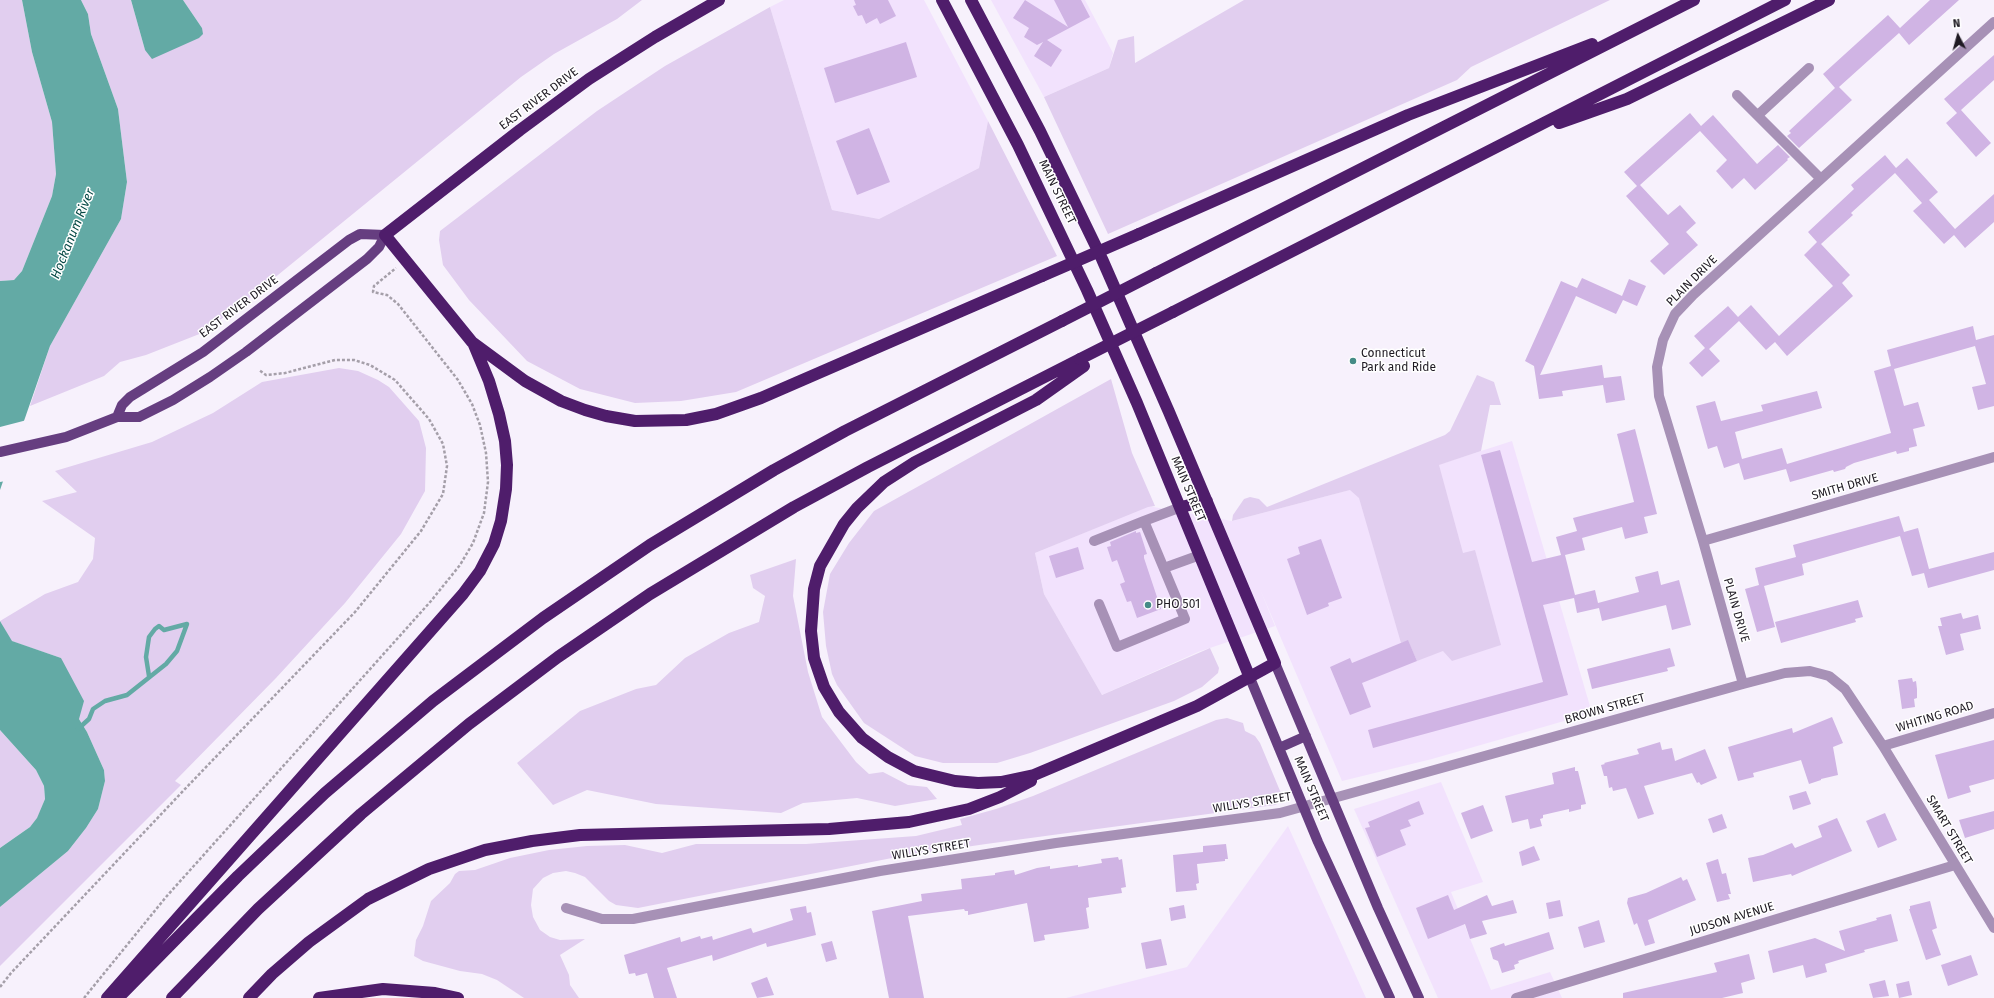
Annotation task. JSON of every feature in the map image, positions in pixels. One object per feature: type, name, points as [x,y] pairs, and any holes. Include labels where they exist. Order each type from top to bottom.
[{"type":"highway","name":"EAST RIVER DRIVE","points":[[385,235],[589,79],[655,37],[719,0]]},
{"type":"highway","name":"MAIN STREET","points":[[942,0],[999,108],[1055,220],[1137,403],[1250,678]]},
{"type":"highway","name":"MAIN STREET","points":[[971,0],[1036,124],[1093,240],[1207,501],[1275,663]]},
{"type":"highway","points":[[118,998],[238,876],[330,789],[433,701],[543,618],[656,541],[774,470],[852,427],[1694,0]]},
{"type":"highway","points":[[172,998],[263,904],[361,814],[469,724],[558,657],[662,586],[794,506],[868,467],[1082,362],[1124,336],[1785,0]]},
{"type":"highway","points":[[1520,136],[1628,99],[1829,0]]},
{"type":"highway","points":[[385,235],[472,342],[525,381],[554,397],[585,410],[606,416],[635,421],[662,422],[686,420],[716,414],[761,398],[1139,234],[1408,115],[1523,69],[1645,24]]},
{"type":"highway","points":[[107,998],[458,600],[482,567],[494,544],[502,513],[507,479],[507,455],[497,405],[489,381],[472,342]]},
{"type":"highway","points":[[1082,362],[1036,400],[910,465],[879,486],[857,508],[834,539],[820,566],[812,606],[812,648],[817,670],[824,687],[849,725],[876,749],[895,762],[914,771],[954,781],[1001,782],[1022,779],[1043,772],[1185,711],[1250,678],[1275,663]]},
{"type":"highway","points":[[1181,507],[1207,501]]},
{"type":"highway","points":[[249,998],[272,974],[309,942],[362,903],[410,878],[473,854],[532,840],[580,835],[830,829],[910,822],[947,815],[983,804],[1014,790],[1043,772]]},
{"type":"highway","points":[[319,998],[382,989],[435,993],[458,998]]},
{"type":"main road","name":"EAST RIVER DRIVE","points":[[0,452],[57,439],[100,425],[117,417],[131,418],[147,414],[178,397],[220,370],[371,256],[379,247],[385,235],[360,234],[349,240],[207,349],[130,397],[122,405],[117,417]]},
{"type":"main road","name":"MAIN STREET","points":[[1275,663],[1394,946],[1419,998]]},
{"type":"main road","name":"MAIN STREET","points":[[1250,678],[1304,807],[1390,998]]},
{"type":"main road","points":[[1279,748],[1306,736]]},
{"type":"street","name":"PLAIN DRIVE","points":[[1743,684],[1703,541],[1659,396],[1657,367],[1663,340],[1675,314],[1693,295],[1994,22]]},
{"type":"street","points":[[1758,115],[1809,68]]},
{"type":"street","points":[[1737,95],[1821,179]]},
{"type":"street","name":"SMITH DRIVE","points":[[1703,541],[1994,457]]},
{"type":"street","points":[[1094,541],[1181,507]]},
{"type":"street","points":[[1099,604],[1117,647],[1186,620],[1144,521]]},
{"type":"street","points":[[1164,568],[1200,555]]},
{"type":"street","name":"BROWN STREET","points":[[1304,807],[1785,673],[1810,671],[1829,676],[1845,689],[1883,746]]},
{"type":"street","name":"WHITING ROAD","points":[[1883,746],[1994,713]]},
{"type":"street","name":"SMART STREET","points":[[1883,746],[1994,928]]},
{"type":"street","name":"WILLYS STREET","points":[[566,908],[602,919],[634,919],[880,871],[1056,843],[1271,814],[1304,807]]},
{"type":"street","name":"JUDSON AVENUE","points":[[1516,998],[1544,994],[1955,865]]},
{"type":"path","points":[[84,998],[166,897],[431,601],[460,565],[473,543],[484,513],[488,482],[485,442],[475,409],[447,365],[398,304],[387,295],[373,292],[374,286],[405,260]]},
{"type":"path","points":[[0,987],[11,972],[167,807],[355,612],[421,531],[443,494],[447,466],[443,444],[429,419],[395,380],[370,365],[354,360],[335,360],[285,374],[266,375],[259,370]]},
{"type":"shaded area","points":[[0,0],[22,0],[32,52],[52,122],[56,174],[52,196],[22,271],[14,280],[0,281]]},
{"type":"shaded area","points":[[81,0],[131,0],[145,50],[202,28],[183,0],[642,0],[617,19],[554,54],[521,77],[246,301],[202,333],[146,355],[120,362],[104,376],[30,406],[50,346],[121,219],[127,182],[118,109],[91,34],[88,14]]},
{"type":"shaded area","points":[[784,0],[924,0],[988,121],[979,168],[879,219],[832,210],[770,7]]},
{"type":"shaded area","points":[[991,0],[1085,0],[1113,53],[1109,68],[1044,97]]},
{"type":"shaded area","points":[[1244,0],[1610,0],[1471,67],[1457,80],[1108,234],[1044,97],[1109,68],[1118,40],[1134,36],[1135,63]]},
{"type":"shaded area","points":[[770,7],[832,210],[879,219],[979,168],[988,121],[1057,256],[736,392],[681,401],[635,403],[580,389],[527,361],[469,300],[443,265],[439,240],[440,231],[597,111],[665,66]]},
{"type":"shaded area","points":[[339,368],[358,371],[389,387],[419,421],[426,448],[425,491],[401,534],[345,603],[276,678],[175,781],[181,785],[0,966],[0,907],[68,851],[86,828],[98,809],[105,781],[104,770],[87,732],[79,719],[61,658],[11,641],[0,621],[45,594],[78,582],[93,559],[95,538],[42,501],[77,492],[55,471],[152,442],[213,413],[262,382]]},
{"type":"shaded area","points":[[1477,375],[1494,382],[1501,405],[1490,405],[1481,451],[1439,465],[1463,553],[1475,550],[1501,645],[1452,661],[1443,651],[1417,661],[1408,641],[1401,643],[1359,498],[1350,490],[1232,521],[1233,515],[1244,499],[1250,497],[1259,499],[1267,507],[1445,435],[1450,431]]},
{"type":"shaded area","points":[[1111,379],[1132,453],[1155,506],[1148,507],[1035,553],[1044,594],[1102,695],[1210,648],[1219,668],[1218,673],[1202,687],[1174,701],[1030,753],[997,763],[943,763],[915,756],[864,723],[837,685],[832,674],[826,646],[823,612],[830,574],[849,543],[874,511]]},
{"type":"shaded area","points":[[1512,441],[1592,713],[1432,759],[1342,781],[1260,589],[1275,626],[1198,652],[1102,695],[1044,594],[1035,553],[1148,506],[1232,521],[1410,474]]},
{"type":"shaded area","points":[[796,559],[793,596],[808,672],[822,717],[856,762],[869,774],[883,772],[908,785],[927,787],[937,799],[895,806],[857,798],[803,803],[781,813],[656,804],[587,790],[553,805],[517,763],[580,711],[636,689],[656,685],[685,658],[729,633],[759,622],[765,596],[753,588],[750,575]]},
{"type":"shaded area","points":[[1227,718],[1243,723],[1245,731],[1255,736],[1260,743],[1283,798],[1279,803],[1275,805],[897,857],[638,908],[616,905],[609,901],[585,877],[566,871],[553,873],[543,878],[533,889],[531,905],[533,917],[540,930],[550,937],[560,940],[585,939],[560,955],[569,975],[570,985],[579,998],[524,998],[497,980],[482,974],[460,971],[423,961],[414,956],[416,940],[423,926],[431,901],[450,883],[455,874],[459,871],[475,870],[510,858],[549,850],[587,846],[625,845],[662,853],[696,844],[806,844],[916,836],[962,825],[960,819],[996,809],[1033,796],[1216,720]]},
{"type":"shaded area","points":[[0,730],[36,770],[44,786],[45,799],[37,819],[30,827],[0,848]]},
{"type":"shaded area","points":[[1441,782],[1483,882],[1451,892],[1491,990],[1550,972],[1562,998],[1438,998],[1354,809]]},
{"type":"shaded area","points":[[1288,826],[1366,998],[1066,998],[1187,967]]},
{"type":"water","name":"Hockanum River","points":[[22,0],[81,0],[88,14],[91,34],[118,109],[127,182],[121,219],[50,346],[0,490],[0,281],[14,280],[22,271],[52,196],[56,174],[52,122],[32,52]]},
{"type":"water","points":[[131,0],[183,0],[202,28],[203,34],[199,38],[152,59],[145,50]]},
{"type":"water","points":[[0,621],[12,641],[61,658],[84,701],[79,719],[87,732],[104,770],[105,781],[98,809],[86,828],[68,851],[0,907],[0,848],[30,827],[37,818],[45,799],[44,786],[36,770],[0,730]]},
{"type":"pier","points":[[27,420],[6,481],[0,482],[0,427]]},
{"type":"building","points":[[854,0],[888,0],[896,16],[880,24],[877,18],[866,24],[862,15],[858,16],[853,6],[856,5]]},
{"type":"building","points":[[1025,0],[1068,27],[1054,0],[1081,0],[1090,17],[1047,40],[1062,50],[1051,67],[1034,56],[1043,42],[1037,45],[1024,37],[1029,28],[1013,18]]},
{"type":"building","points":[[1930,0],[1959,0],[1909,45],[1899,33],[1839,87],[1852,100],[1799,148],[1787,136],[1791,133],[1789,131],[1835,88],[1823,74],[1888,15],[1900,28]]},
{"type":"building","points":[[906,42],[917,77],[835,103],[824,68]]},
{"type":"building","points":[[1994,55],[1994,80],[1961,110],[1991,143],[1976,157],[1946,123],[1957,113],[1944,99]]},
{"type":"building","points":[[1690,113],[1701,126],[1713,115],[1757,164],[1778,145],[1790,157],[1755,190],[1744,178],[1732,189],[1716,171],[1727,160],[1700,131],[1640,185],[1668,215],[1680,205],[1696,223],[1686,232],[1698,245],[1664,275],[1650,261],[1669,244],[1626,196],[1637,186],[1624,172]]},
{"type":"building","points":[[869,128],[890,182],[857,195],[836,141]]},
{"type":"building","points":[[1885,155],[1896,168],[1907,158],[1938,192],[1929,200],[1955,229],[1994,194],[1994,222],[1965,248],[1954,235],[1944,244],[1913,211],[1922,203],[1895,173],[1851,213],[1853,215],[1821,244],[1850,275],[1842,283],[1853,296],[1787,356],[1775,342],[1766,350],[1739,321],[1709,349],[1720,361],[1702,377],[1689,363],[1705,348],[1694,336],[1728,306],[1738,317],[1751,305],[1779,336],[1833,286],[1804,255],[1817,242],[1808,232],[1854,189],[1851,185]]},
{"type":"building","points":[[1582,278],[1622,296],[1629,279],[1646,286],[1637,306],[1623,300],[1616,314],[1576,296],[1540,375],[1602,365],[1604,378],[1621,376],[1625,400],[1606,403],[1603,385],[1562,391],[1563,396],[1539,399],[1534,366],[1525,361],[1561,281],[1577,288]]},
{"type":"building","points":[[1973,326],[1976,340],[1994,335],[1994,406],[1978,410],[1972,387],[1986,384],[1975,346],[1894,369],[1904,406],[1918,402],[1925,426],[1913,429],[1917,446],[1909,448],[1909,451],[1897,454],[1896,451],[1854,463],[1845,469],[1834,472],[1833,470],[1790,482],[1786,469],[1744,480],[1739,463],[1724,468],[1717,446],[1708,449],[1696,406],[1715,401],[1721,421],[1763,411],[1761,405],[1817,391],[1822,408],[1735,432],[1742,459],[1782,448],[1787,464],[1891,433],[1874,371],[1891,366],[1887,350]]},
{"type":"building","points":[[1635,429],[1657,514],[1644,517],[1648,533],[1625,539],[1622,527],[1582,538],[1585,550],[1565,555],[1575,595],[1595,590],[1598,603],[1639,592],[1635,577],[1658,571],[1661,585],[1679,580],[1691,625],[1672,630],[1666,605],[1602,621],[1599,608],[1577,613],[1574,598],[1543,605],[1568,695],[1373,748],[1368,730],[1543,682],[1481,455],[1500,450],[1532,562],[1561,555],[1556,537],[1577,531],[1573,518],[1634,502],[1617,434]]},
{"type":"building","points":[[1899,516],[1904,532],[1918,528],[1929,569],[1994,552],[1994,570],[1928,588],[1924,573],[1912,576],[1900,536],[1802,564],[1804,575],[1764,586],[1775,627],[1757,632],[1745,589],[1759,585],[1755,568],[1796,557],[1793,545]]},
{"type":"building","points":[[1136,531],[1136,533],[1140,532],[1147,554],[1144,555],[1144,558],[1161,609],[1137,618],[1131,601],[1127,602],[1120,584],[1125,582],[1117,560],[1112,562],[1107,547],[1111,546],[1110,542]]},
{"type":"building","points":[[1321,539],[1342,598],[1328,603],[1329,606],[1307,615],[1287,559],[1300,554],[1298,547]]},
{"type":"building","points":[[1078,547],[1084,569],[1056,578],[1049,556]]},
{"type":"building","points":[[1858,600],[1863,617],[1855,619],[1856,622],[1781,643],[1775,622]]},
{"type":"building","points":[[1961,613],[1963,619],[1978,615],[1981,629],[1960,634],[1964,650],[1946,655],[1938,626],[1942,626],[1940,618]]},
{"type":"building","points":[[1408,640],[1417,661],[1362,683],[1371,707],[1350,715],[1330,667],[1350,658],[1352,663]]},
{"type":"building","points":[[1670,648],[1675,666],[1667,668],[1668,671],[1592,689],[1587,669]]},
{"type":"building","points":[[1912,678],[1913,682],[1916,681],[1917,689],[1917,698],[1914,699],[1915,707],[1902,709],[1898,680]]},
{"type":"building","points":[[1832,717],[1843,743],[1833,747],[1838,775],[1821,779],[1809,784],[1801,760],[1753,773],[1754,777],[1738,781],[1728,747],[1792,728],[1793,733]]},
{"type":"building","points":[[1994,740],[1994,779],[1969,786],[1971,792],[1948,799],[1935,755]]},
{"type":"building","points":[[1660,742],[1662,750],[1672,748],[1675,761],[1705,749],[1717,778],[1701,785],[1699,782],[1697,783],[1692,773],[1644,786],[1654,814],[1638,819],[1626,788],[1613,791],[1612,787],[1609,788],[1607,776],[1604,776],[1601,765],[1639,754],[1637,749]]},
{"type":"building","points":[[1575,767],[1575,771],[1578,771],[1586,804],[1581,805],[1581,809],[1569,812],[1569,809],[1543,815],[1543,818],[1540,819],[1542,826],[1530,829],[1528,819],[1512,823],[1505,796],[1554,784],[1552,773]]},
{"type":"building","points":[[1806,791],[1811,804],[1793,810],[1789,796]]},
{"type":"building","points":[[1419,801],[1424,814],[1408,820],[1411,826],[1400,830],[1406,845],[1377,857],[1365,828],[1370,827],[1368,822]]},
{"type":"building","points":[[1483,805],[1493,831],[1471,839],[1461,813]]},
{"type":"building","points":[[1994,811],[1994,829],[1965,838],[1959,820]]},
{"type":"building","points":[[1885,813],[1897,840],[1878,848],[1866,821]]},
{"type":"building","points":[[1722,814],[1727,828],[1713,833],[1708,819]]},
{"type":"building","points":[[1837,818],[1852,851],[1792,876],[1791,874],[1753,882],[1748,858],[1763,855],[1792,843],[1795,848],[1822,837],[1818,826]]},
{"type":"building","points":[[1226,844],[1228,859],[1225,859],[1225,861],[1197,864],[1199,883],[1196,884],[1197,890],[1176,892],[1173,855],[1203,852],[1203,846]]},
{"type":"building","points":[[1534,846],[1540,860],[1522,866],[1519,852]]},
{"type":"building","points":[[1118,857],[1119,860],[1122,859],[1126,887],[1121,888],[1122,893],[1088,898],[1089,907],[1086,908],[1089,928],[1086,929],[1044,935],[1045,940],[1034,942],[1027,903],[968,915],[968,911],[965,911],[964,909],[908,916],[924,998],[889,998],[872,911],[922,901],[921,894],[962,889],[961,879],[995,875],[995,873],[1014,870],[1015,875],[1037,868],[1050,866],[1050,869],[1078,865],[1078,867],[1102,863],[1101,859]]},
{"type":"building","points":[[1718,859],[1722,874],[1726,873],[1731,894],[1728,894],[1730,899],[1717,902],[1706,863]]},
{"type":"building","points":[[1681,877],[1683,881],[1687,879],[1696,900],[1648,920],[1655,943],[1645,946],[1637,923],[1634,925],[1627,903],[1628,898],[1646,893]]},
{"type":"building","points":[[1448,895],[1454,910],[1487,895],[1492,906],[1513,900],[1517,913],[1482,921],[1487,934],[1470,939],[1465,924],[1428,939],[1416,908]]},
{"type":"building","points":[[1560,900],[1563,916],[1549,919],[1546,903]]},
{"type":"building","points":[[1930,901],[1937,928],[1932,930],[1941,955],[1926,960],[1909,909],[1910,906]]},
{"type":"building","points":[[1184,905],[1186,918],[1171,921],[1169,908]]},
{"type":"building","points":[[806,906],[807,913],[811,912],[816,935],[767,947],[766,943],[713,961],[712,955],[667,968],[677,998],[654,998],[647,973],[636,976],[635,973],[629,974],[624,955],[680,937],[681,942],[700,936],[701,939],[712,936],[713,940],[751,928],[753,933],[793,920],[790,909]]},
{"type":"building","points":[[1891,914],[1898,941],[1864,950],[1865,952],[1825,964],[1827,972],[1806,978],[1803,965],[1773,973],[1768,951],[1815,938],[1845,951],[1839,931],[1877,920],[1876,918]]},
{"type":"building","points":[[1599,920],[1605,942],[1584,948],[1578,927]]},
{"type":"building","points":[[1549,932],[1554,949],[1518,961],[1519,963],[1514,965],[1515,969],[1502,973],[1498,961],[1493,959],[1490,948],[1504,943],[1505,946]]},
{"type":"building","points":[[1161,939],[1167,965],[1146,969],[1141,943]]},
{"type":"building","points":[[832,941],[837,959],[826,962],[821,944]]},
{"type":"building","points":[[1749,954],[1755,979],[1741,983],[1743,993],[1722,998],[1623,998],[1623,993],[1717,972],[1714,963]]},
{"type":"building","points":[[1971,955],[1978,975],[1948,986],[1941,965]]},
{"type":"building","points":[[767,977],[774,995],[757,998],[751,983]]},
{"type":"building","points":[[1885,980],[1889,996],[1873,998],[1869,984]]},
{"type":"building","points":[[1909,981],[1912,995],[1899,998],[1896,984]]},
{"type":"waterway","points":[[149,676],[146,657],[149,637],[159,626],[164,630],[187,624]]},
{"type":"waterway","points":[[78,729],[89,719],[93,709],[105,701],[127,695],[166,664],[177,651],[187,624]]},
{"type":"place","name":"Connecticut Park and Ride","points":[[1353,361]]},
{"type":"place","name":"PHO 501","points":[[1148,605]]}]
